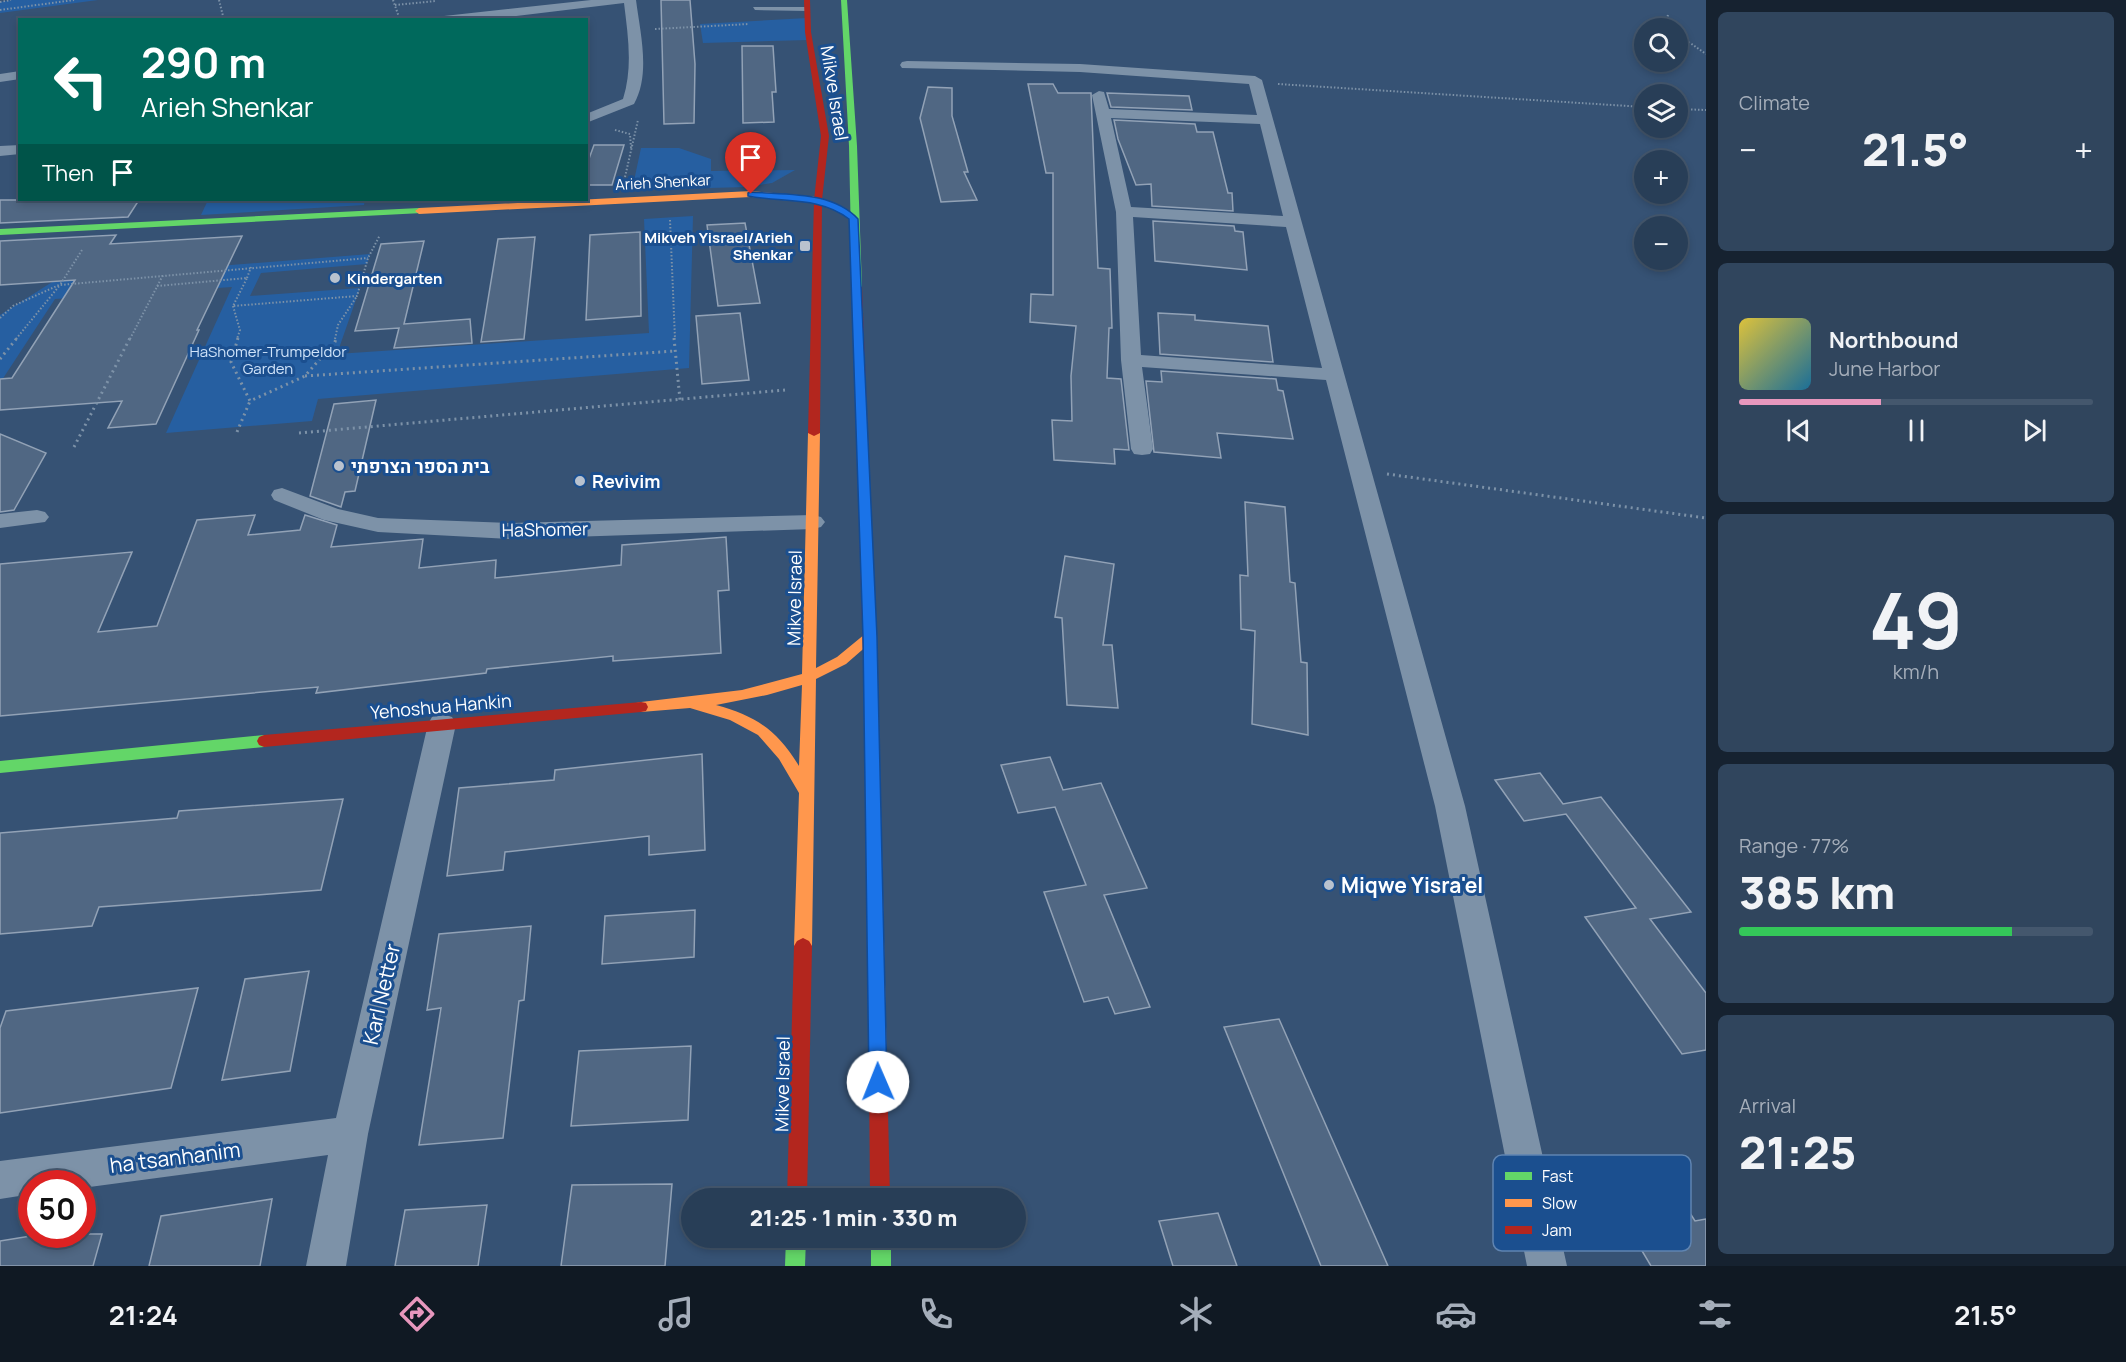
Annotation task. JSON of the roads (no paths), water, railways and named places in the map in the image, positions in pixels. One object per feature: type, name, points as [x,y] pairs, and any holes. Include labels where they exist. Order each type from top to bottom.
[{"type":"main road","name":"Mikve Israel","points":[[844,0],[850,86],[870,637],[880,1188]]},
{"type":"main road","name":"Mikve Israel","points":[[797,1188],[810,676],[818,200],[825,154],[825,129],[818,86],[811,62],[807,5]]},
{"type":"main road","points":[[818,86],[832,74],[850,86]]},
{"type":"main road","points":[[806,173],[825,154]]},
{"type":"main road","points":[[751,194],[790,183]]},
{"type":"main road","name":"Arieh Shenkar","points":[[0,232],[751,194],[818,200],[839,207],[854,219]]},
{"type":"main road","name":"Yehoshua Hankin","points":[[0,767],[686,703],[759,691],[810,676],[847,656],[870,637]]},
{"type":"main road","points":[[686,703],[735,714],[760,727],[779,743],[807,794]]},
{"type":"main road","points":[[795,1266],[796,1248]]},
{"type":"main road","points":[[881,1248],[881,1266]]},
{"type":"street","points":[[496,0],[502,13]]},
{"type":"street","points":[[461,18],[623,0]]},
{"type":"street","points":[[588,118],[629,101],[636,83],[638,66],[630,0]]},
{"type":"street","points":[[908,65],[1080,68],[1255,80],[1450,806],[1524,1155]]},
{"type":"street","points":[[0,78],[18,75]]},
{"type":"street","points":[[1099,95],[1124,212],[1131,360],[1142,449]]},
{"type":"street","points":[[1104,113],[1266,120]]},
{"type":"street","points":[[0,151],[18,149]]},
{"type":"street","points":[[1124,212],[1293,222]]},
{"type":"street","points":[[1131,360],[1335,375]]},
{"type":"street","name":"HaShomer","points":[[282,495],[332,515],[378,525],[435,528],[511,531],[813,522]]},
{"type":"street","points":[[0,521],[37,517]]},
{"type":"street","name":"Karl Netter","points":[[326,1266],[350,1134],[442,724]]},
{"type":"street","name":"ha tsanhanim","points":[[0,1180],[350,1134]]},
{"type":"street","points":[[1544,1251],[1547,1266]]},
{"type":"lane","points":[[755,9],[807,5]]},
{"type":"place","name":"Mikveh Yisrael/Arieh Shenkar","points":[[805,246]]},
{"type":"place","name":"Kindergarten","points":[[335,278]]},
{"type":"place","name":"בית הספר הצרפתי","points":[[339,466]]},
{"type":"place","name":"Revivim","points":[[580,481]]},
{"type":"place","name":"Miqwe Yisra'el","points":[[1329,885]]},
{"type":"park label","name":"HaShomer-Trumpeldor Garden","points":[[268,360]]}]
